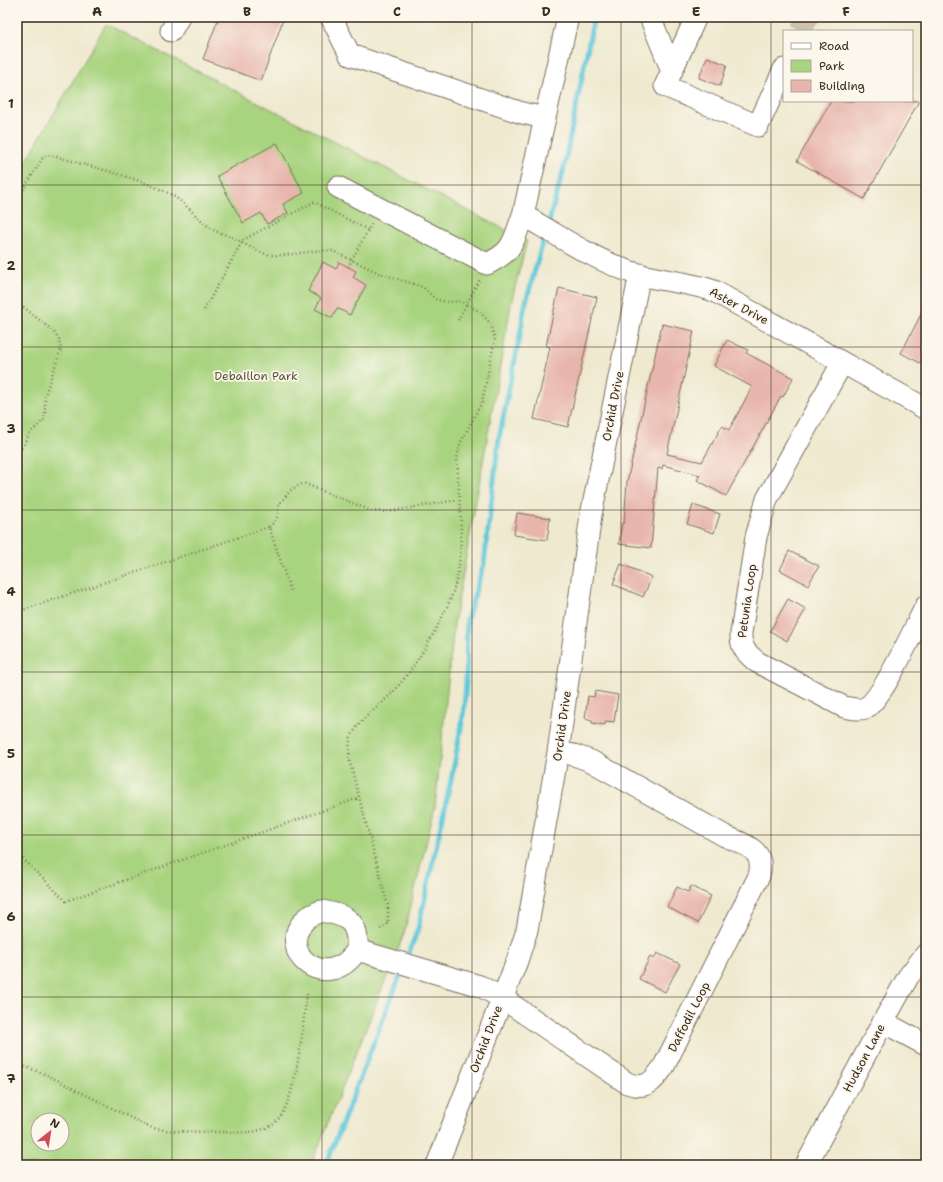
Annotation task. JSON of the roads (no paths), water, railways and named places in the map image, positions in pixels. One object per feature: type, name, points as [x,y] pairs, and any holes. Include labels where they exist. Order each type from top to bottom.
[{"type":"street","points":[[330,17],[350,56],[522,113],[545,118]]},
{"type":"street","points":[[338,187],[487,264],[503,256],[508,250],[523,215],[568,17]]},
{"type":"street","points":[[650,17],[672,71]]},
{"type":"street","points":[[696,17],[665,86],[758,126],[783,71]]},
{"type":"street","name":"Aster Drive","points":[[523,215],[616,266],[640,274],[701,286],[714,291],[926,409]]},
{"type":"street","name":"Orchid Drive","points":[[438,1165],[517,961],[527,930],[558,752],[591,515],[640,274]]},
{"type":"street","name":"Petunia Loop","points":[[842,363],[767,499],[756,537],[741,633],[742,648],[746,654],[757,662],[844,707],[858,710],[865,708],[881,692],[926,606]]},
{"type":"street","name":"Daffodil Loop","points":[[357,950],[480,986],[502,998],[627,1083],[638,1087],[651,1082],[664,1066],[760,872],[760,858],[755,851],[747,846],[725,836],[591,761],[574,755],[558,752]]},
{"type":"street","name":"Hudson Lane","points":[[806,1165],[908,977],[926,954]]},
{"type":"street","points":[[883,1022],[926,1045]]},
{"type":"waterway","points":[[548,225],[563,172],[594,17]]},
{"type":"waterway","points":[[406,960],[418,929],[453,771],[463,717],[466,684],[467,619],[484,564],[499,438],[524,309],[545,234]]},
{"type":"waterway","points":[[326,1165],[403,968]]},
{"type":"tunnel","points":[[802,30],[808,17]]},
{"type":"park label","name":"Debaillon Park","points":[[256,376]]}]
